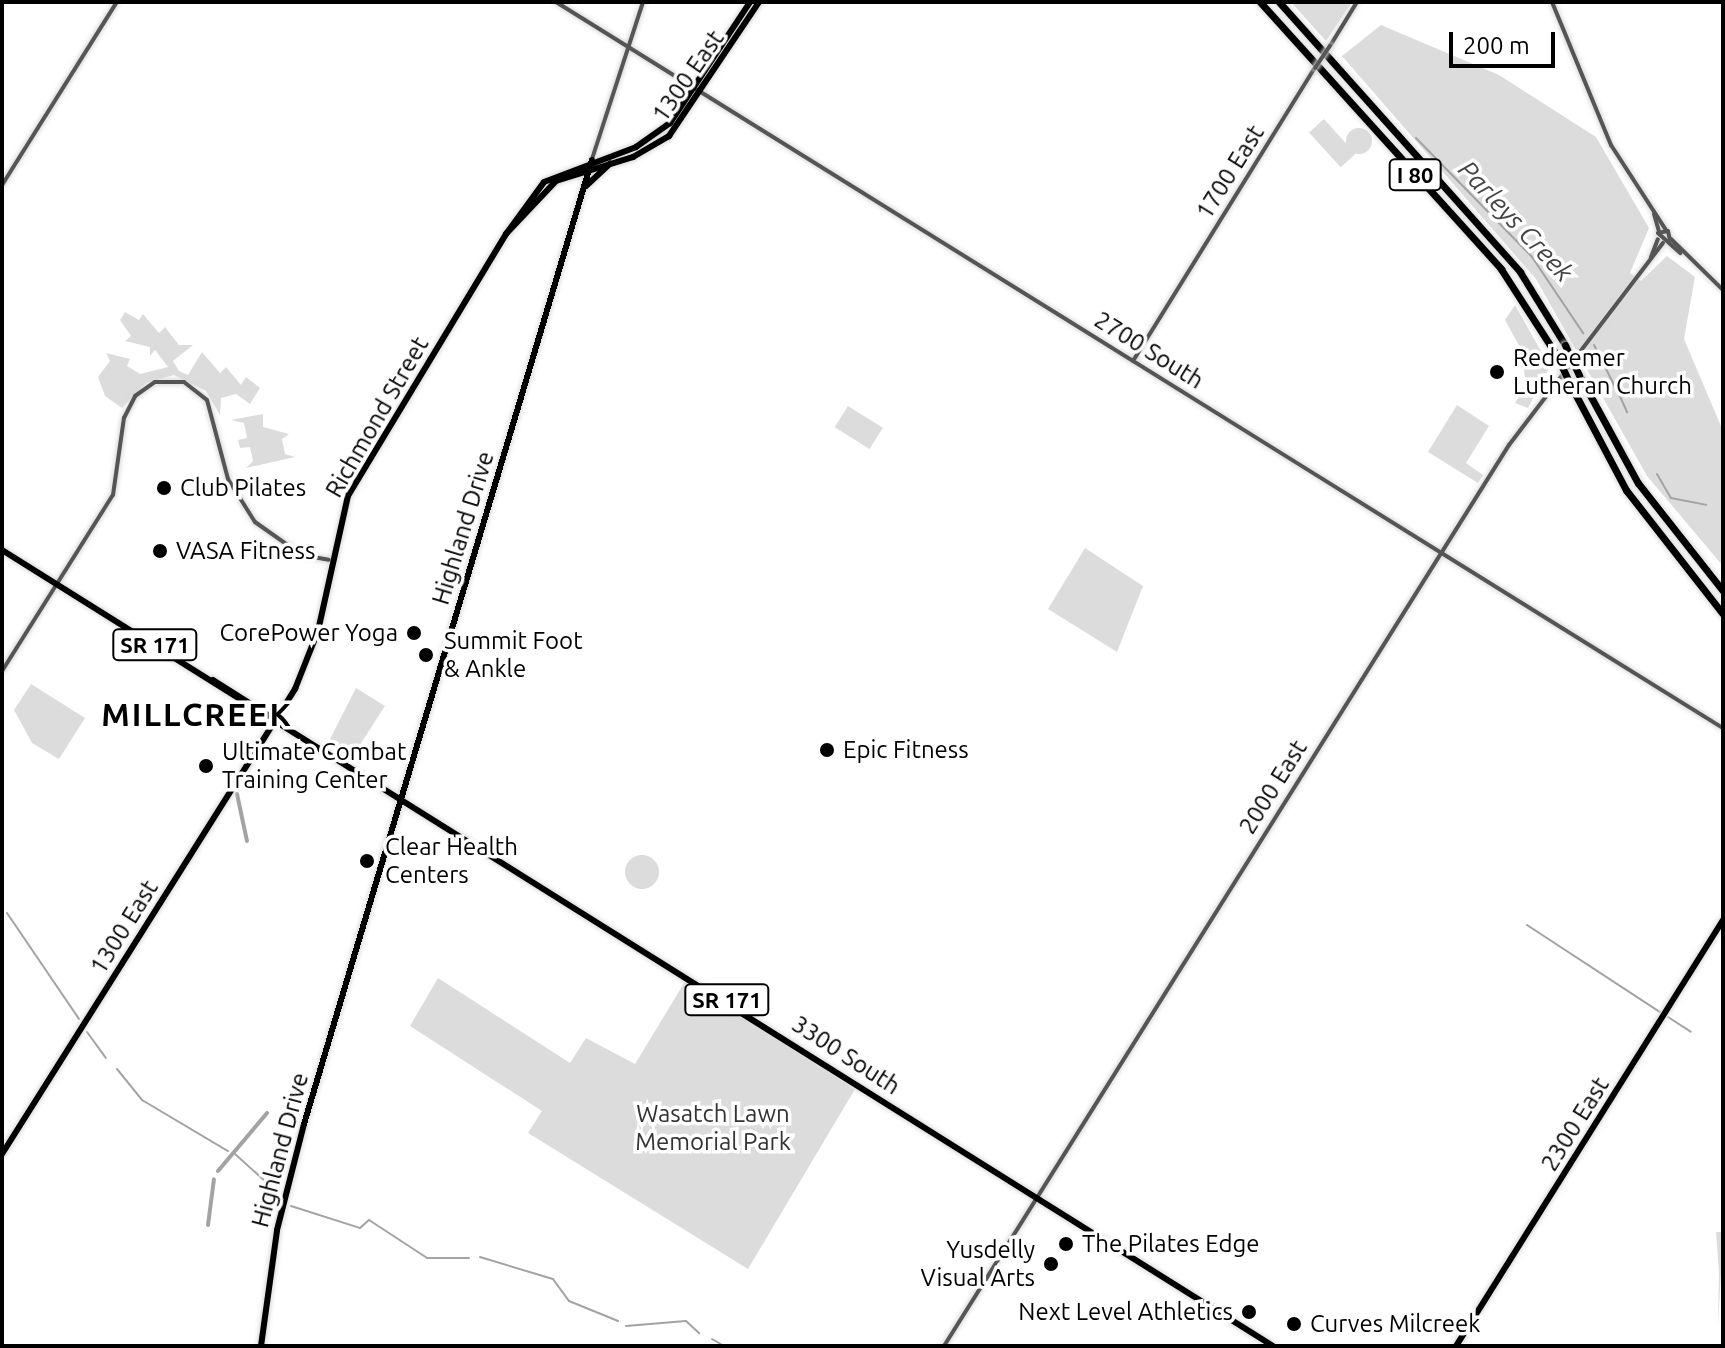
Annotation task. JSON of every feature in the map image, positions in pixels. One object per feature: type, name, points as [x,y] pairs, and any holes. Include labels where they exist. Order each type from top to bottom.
[{"type":"highway","name":"I 80","points":[[1260,2],[1501,269],[1557,356],[1626,490],[1723,615]]},
{"type":"highway","name":"I 80","points":[[1279,2],[1520,272],[1565,345],[1638,483],[1723,591]]},
{"type":"main road","name":"1300 East","points":[[621,153],[666,128],[695,89],[750,2]]},
{"type":"main road","name":"1300 East","points":[[633,157],[674,132],[703,94],[759,2]]},
{"type":"main road","name":"Richmond Street","points":[[276,720],[314,646],[329,560],[352,487],[506,234],[542,192],[591,163],[621,153]]},
{"type":"main road","name":"Richmond Street","points":[[591,163],[633,157]]},
{"type":"main road","points":[[583,190],[613,162]]},
{"type":"main road","name":"Highland Drive","points":[[261,1346],[286,1190],[591,163]]},
{"type":"main road","name":"3300 South","points":[[2,550],[1273,1346]]},
{"type":"main road","name":"1300 East","points":[[2,1154],[276,720]]},
{"type":"main road","name":"2300 East","points":[[1456,1346],[1723,920]]},
{"type":"street","points":[[2,185],[117,2]]},
{"type":"street","name":"2700 South","points":[[556,2],[1723,728]]},
{"type":"street","name":"Highland Drive","points":[[591,163],[625,45],[643,2]]},
{"type":"street","name":"1700 East","points":[[1133,361],[1357,2]]},
{"type":"street","points":[[1552,2],[1611,145],[1680,254]]},
{"type":"street","points":[[1651,208],[1659,232],[1666,230]]},
{"type":"street","name":"2000 East","points":[[1650,259],[1659,232]]},
{"type":"street","points":[[1658,239],[1723,290]]},
{"type":"street","name":"2000 East","points":[[944,1346],[1509,445],[1650,259],[1671,239]]},
{"type":"street","points":[[2,671],[110,500],[132,401],[155,382],[184,382],[212,410],[226,474],[247,513],[296,551],[329,560]]},
{"type":"green space","points":[[1291,2],[1352,2],[1326,41]]},
{"type":"green space","points":[[1381,25],[1499,75],[1596,137],[1649,228],[1630,273],[1641,281],[1667,256],[1695,277],[1684,339],[1723,431],[1723,566],[1647,476],[1536,279],[1342,56]]},
{"type":"green space","points":[[1324,119],[1355,154],[1341,167],[1309,132]]},
{"type":"green space","points":[[1359,128],[1368,132],[1372,141],[1368,150],[1359,154],[1350,150],[1346,141],[1350,132]]},
{"type":"green space","points":[[1515,305],[1550,367],[1528,408],[1515,403],[1526,385],[1521,349],[1505,320]]},
{"type":"green space","points":[[125,312],[139,320],[143,314],[159,333],[165,327],[179,345],[193,345],[173,361],[179,371],[188,375],[202,352],[220,373],[226,367],[241,385],[246,377],[260,388],[250,404],[236,394],[221,398],[220,415],[206,391],[174,375],[146,383],[122,408],[105,396],[98,377],[110,361],[106,353],[130,359],[127,366],[140,374],[168,367],[155,350],[150,356],[150,347],[125,341],[131,336],[120,320]]},
{"type":"green space","points":[[1457,405],[1489,426],[1466,463],[1483,475],[1478,483],[1428,452]]},
{"type":"green space","points":[[848,406],[883,428],[870,449],[835,427]]},
{"type":"green space","points":[[263,414],[263,427],[289,434],[282,439],[285,454],[295,457],[246,468],[253,461],[250,447],[240,448],[238,440],[247,438],[244,423],[231,420]]},
{"type":"green space","points":[[1085,548],[1143,586],[1117,652],[1048,609]]},
{"type":"green space","points":[[31,684],[85,718],[59,759],[32,743],[14,710]]},
{"type":"green space","points":[[356,688],[385,706],[352,757],[328,743]]},
{"type":"green space","points":[[642,855],[654,860],[659,872],[654,884],[642,889],[630,884],[625,872],[630,860]]},
{"type":"green space","name":"Wasatch Lawn Memorial Park","points":[[438,978],[570,1063],[586,1038],[635,1064],[686,980],[855,1089],[748,1269],[528,1133],[542,1111],[410,1026]]},
{"type":"green space","points":[[1716,1232],[1723,1232],[1718,1328],[1719,1272]]},
{"type":"waterway","name":"Parleys Creek","points":[[1416,138],[1532,257],[1583,333]]},
{"type":"waterway","name":"Parleys Creek","points":[[1594,345],[1616,389]]},
{"type":"waterway","points":[[1619,394],[1627,412]]},
{"type":"waterway","name":"Parleys Creek","points":[[1657,474],[1671,498],[1706,505]]},
{"type":"waterway","points":[[237,794],[247,841]]},
{"type":"waterway","points":[[7,913],[79,1019]]},
{"type":"waterway","points":[[1527,925],[1660,1012]]},
{"type":"waterway","points":[[1668,1017],[1691,1032]]},
{"type":"waterway","points":[[87,1032],[106,1058]]},
{"type":"waterway","points":[[117,1069],[142,1100],[228,1151]]},
{"type":"waterway","points":[[218,1171],[267,1113]]},
{"type":"waterway","points":[[235,1154],[276,1191]]},
{"type":"waterway","points":[[208,1225],[214,1179]]},
{"type":"waterway","points":[[291,1206],[360,1228],[369,1220],[427,1258],[469,1258]]},
{"type":"waterway","points":[[480,1257],[553,1279],[569,1301],[618,1321]]},
{"type":"waterway","points":[[626,1326],[686,1321],[699,1333]]},
{"type":"waterway","points":[[712,1339],[724,1346]]},
{"type":"place","name":"Redeemer Lutheran Church","points":[[1497,372]]},
{"type":"place","name":"Club Pilates","points":[[164,488]]},
{"type":"place","name":"VASA Fitness","points":[[160,551]]},
{"type":"place","name":"CorePower Yoga","points":[[414,633]]},
{"type":"place","name":"Summit Foot & Ankle","points":[[426,655]]},
{"type":"place","name":"Epic Fitness","points":[[827,750]]},
{"type":"place","name":"Ultimate Combat Training Center","points":[[206,766]]},
{"type":"place","name":"Clear Health Centers","points":[[367,861]]},
{"type":"place","name":"The Pilates Edge","points":[[1066,1244]]},
{"type":"place","name":"Yusdelly Visual Arts","points":[[1051,1264]]},
{"type":"place","name":"Next Level Athletics","points":[[1249,1312]]},
{"type":"place","name":"Curves Milcreek","points":[[1294,1324]]},
{"type":"district","name":"MILLCREEK","points":[[197,714]]}]
